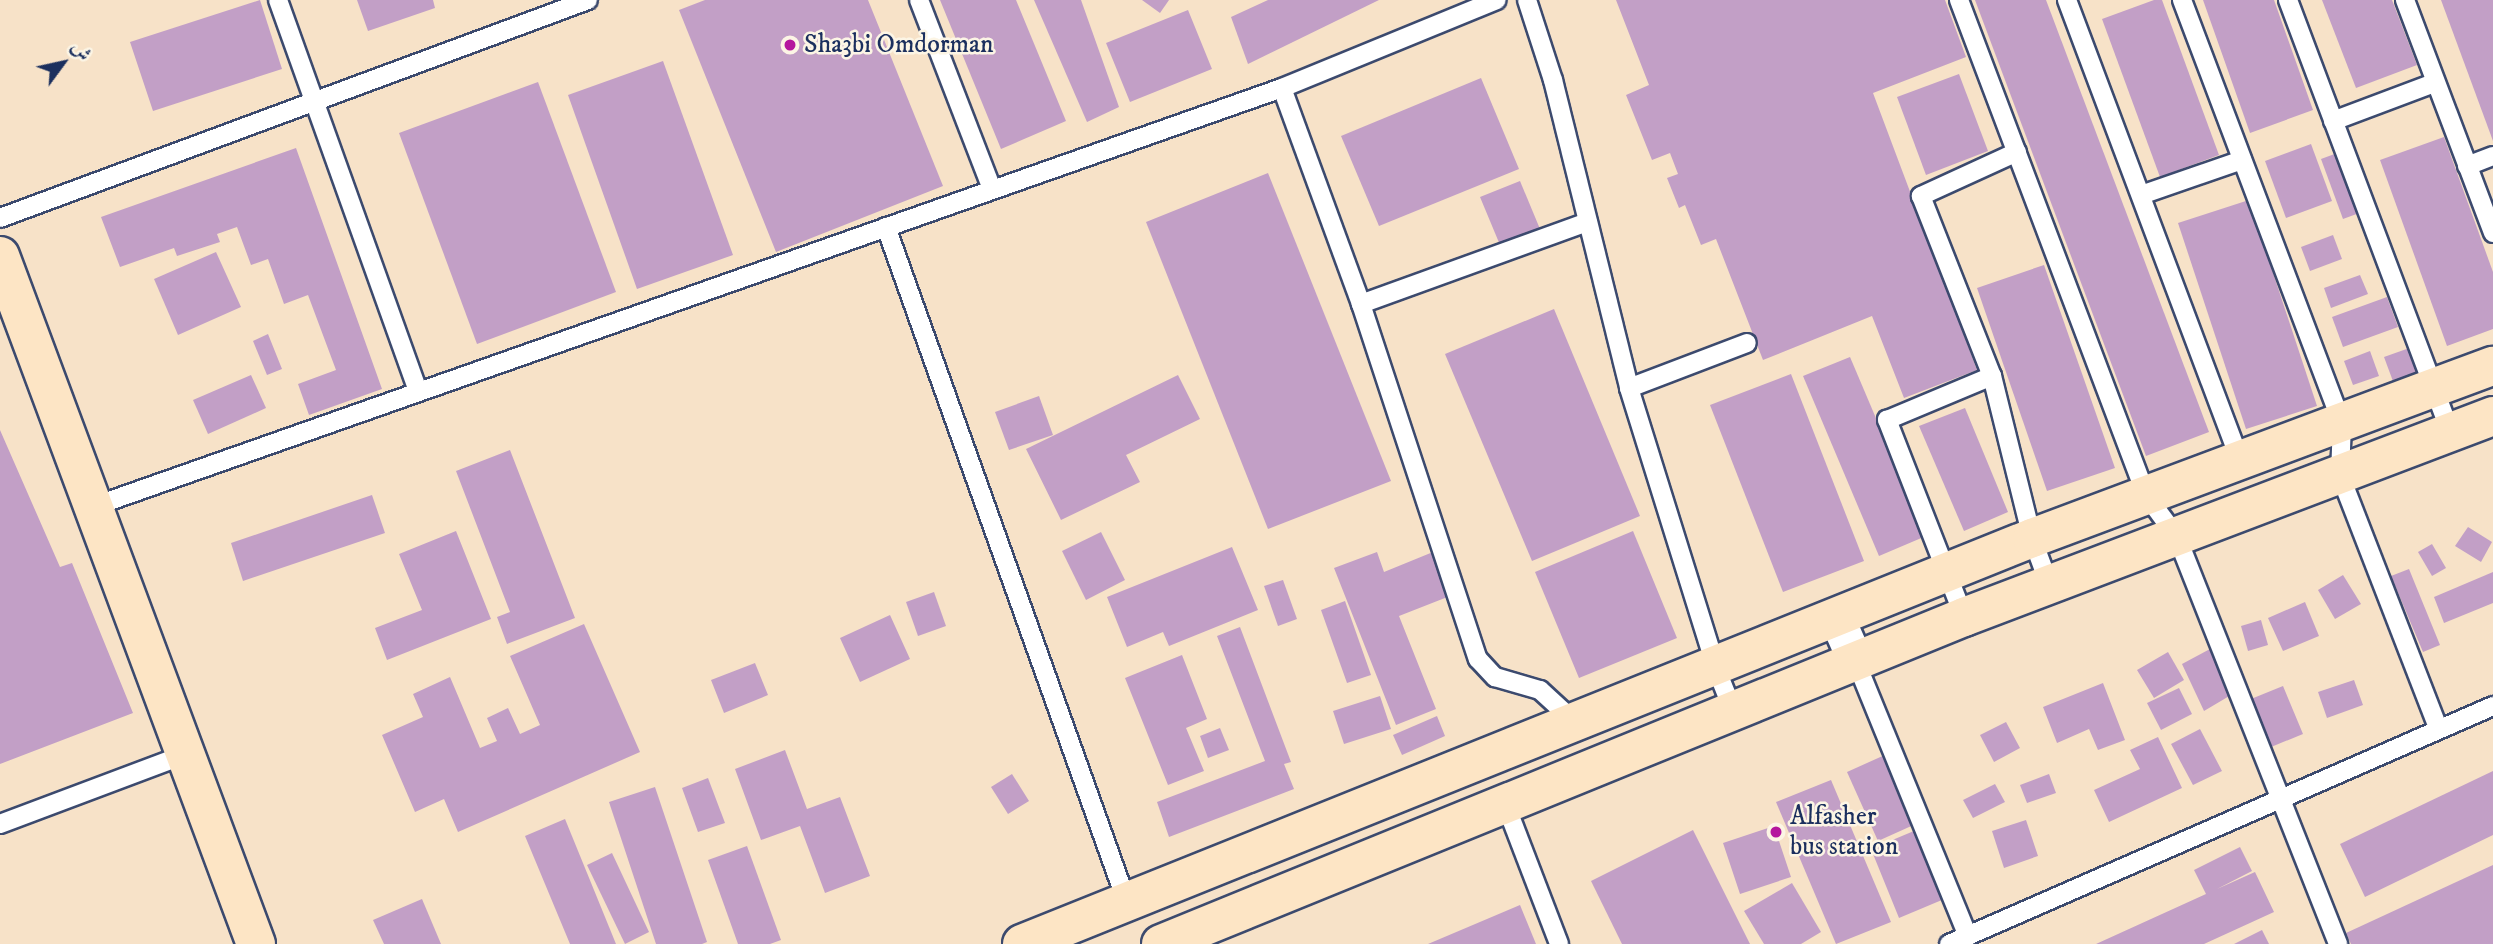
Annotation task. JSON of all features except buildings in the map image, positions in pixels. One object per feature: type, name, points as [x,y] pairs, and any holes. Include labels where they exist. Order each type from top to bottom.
[{"type":"street","points":[[0,256],[256,944]]},
{"type":"street","points":[[1022,944],[1126,900],[1716,668],[2032,538],[2493,366]]},
{"type":"street","points":[[1161,944],[1505,803],[1734,713],[1964,617],[2493,416]]},
{"type":"street","points":[[1836,617],[1856,662]]},
{"type":"lane","points":[[278,0],[418,392]]},
{"type":"lane","points":[[0,218],[589,0]]},
{"type":"lane","points":[[919,0],[992,189]]},
{"type":"lane","points":[[95,506],[1282,88],[1497,0]]},
{"type":"lane","points":[[1527,0],[1553,80],[1629,388],[1716,668],[1734,713]]},
{"type":"lane","points":[[1959,0],[2146,495],[2177,537],[2278,801],[2337,944]]},
{"type":"lane","points":[[2067,0],[2241,462]]},
{"type":"lane","points":[[2182,0],[2342,423],[2340,475],[2438,728]]},
{"type":"lane","points":[[2288,0],[2450,432]]},
{"type":"lane","points":[[2405,0],[2434,83],[2493,233]]},
{"type":"lane","points":[[2333,121],[2434,83]]},
{"type":"lane","points":[[1282,88],[1361,304],[1478,659],[1494,677],[1540,690],[1576,723]]},
{"type":"lane","points":[[2017,152],[1921,195],[1992,376],[2032,538],[2049,584]]},
{"type":"lane","points":[[2467,166],[2493,156]]},
{"type":"lane","points":[[2141,195],[2242,160]]},
{"type":"lane","points":[[1361,304],[1588,222]]},
{"type":"lane","points":[[886,227],[1126,900]]},
{"type":"lane","points":[[1629,388],[1747,343]]},
{"type":"lane","points":[[1964,617],[1887,420],[1992,376]]},
{"type":"lane","points":[[1856,662],[1968,936]]},
{"type":"lane","points":[[1949,944],[2493,706]]},
{"type":"lane","points":[[0,824],[186,754]]},
{"type":"lane","points":[[1505,803],[1559,944]]},
{"type":"place","name":"Sha3bi Omdorman","points":[[790,45]]},
{"type":"place","name":"Alfasher bus station","points":[[1776,832]]}]
